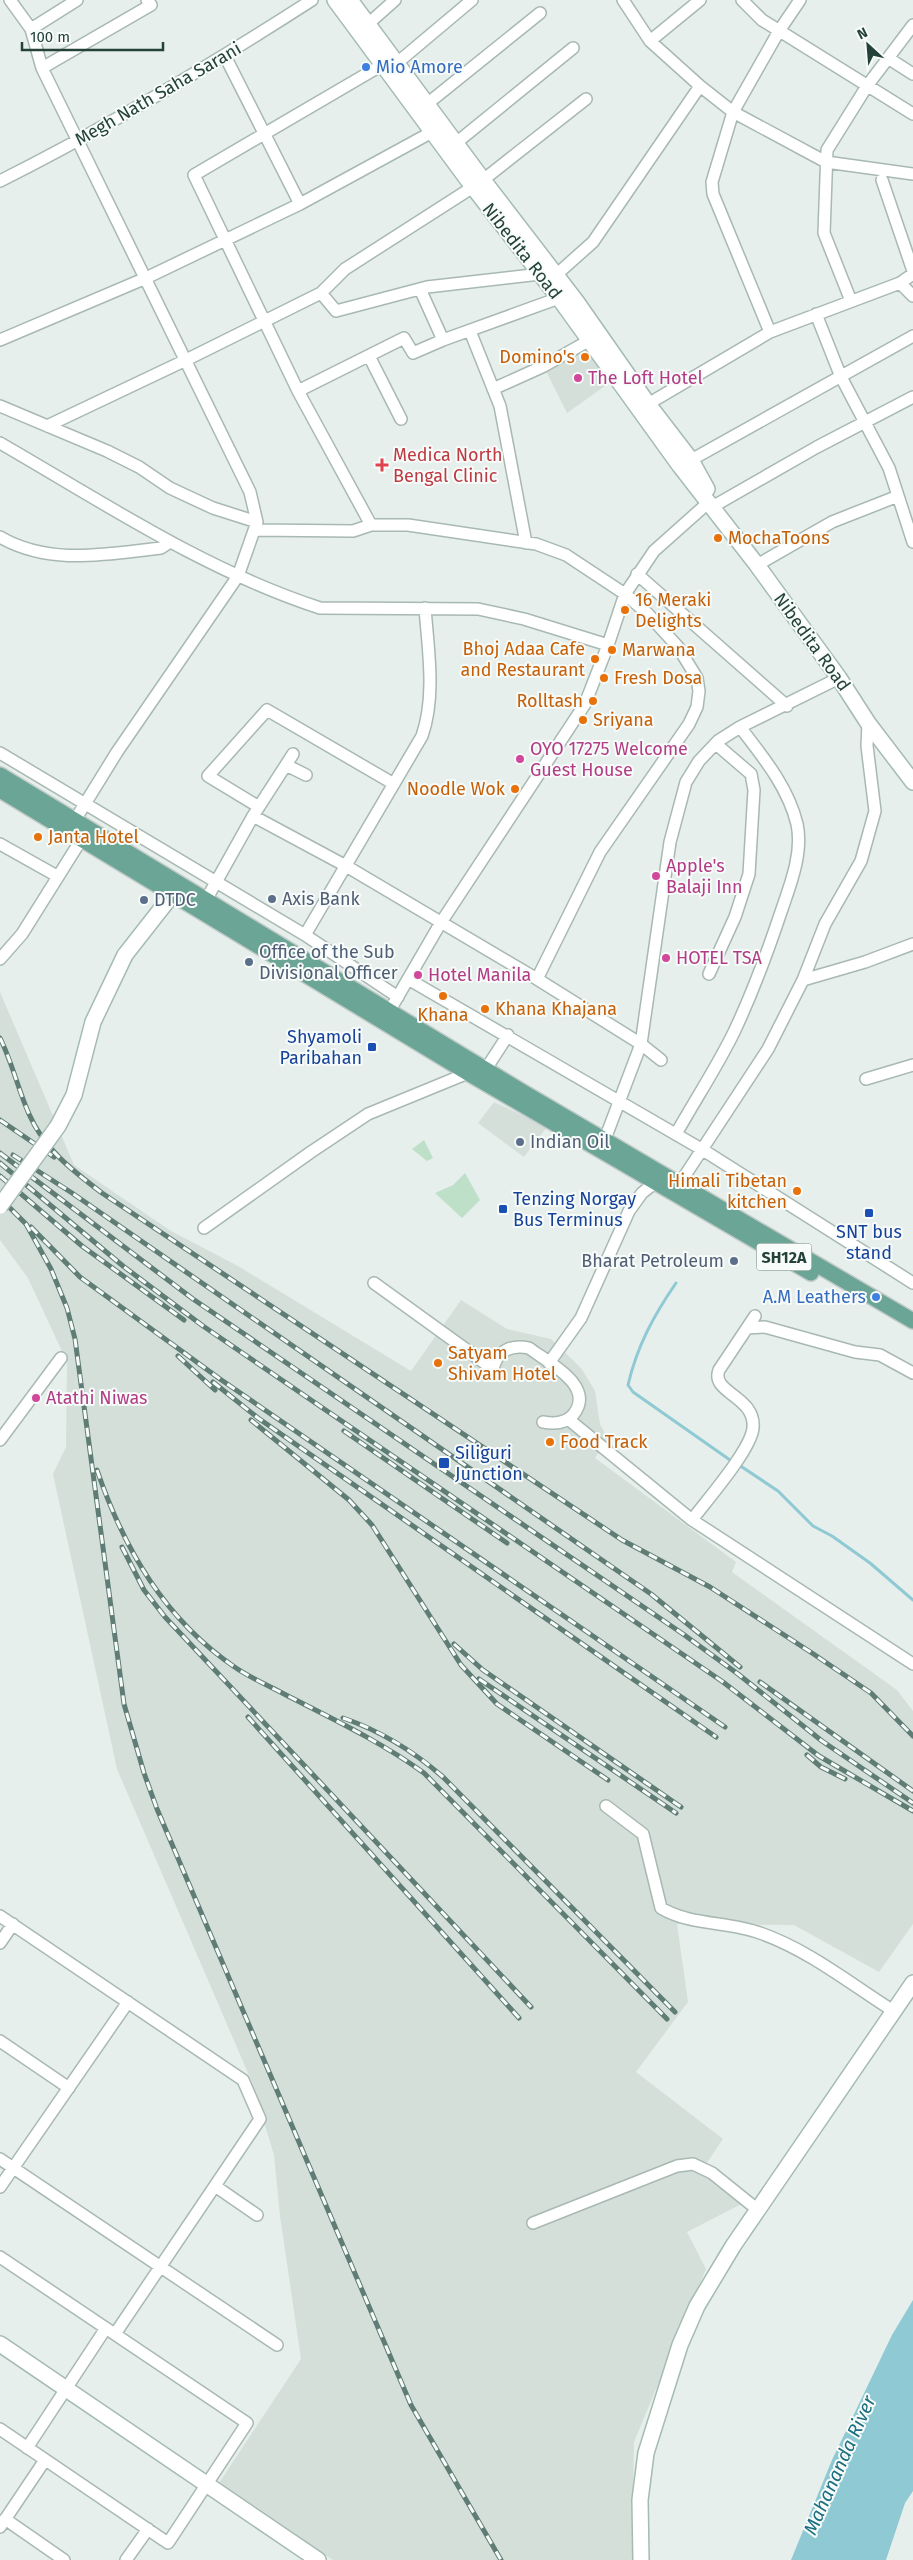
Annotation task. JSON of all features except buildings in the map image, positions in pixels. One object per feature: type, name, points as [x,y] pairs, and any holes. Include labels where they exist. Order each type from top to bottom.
[{"type":"main road","name":"SH12A","points":[[0,775],[71,826],[81,840],[172,895],[486,1069],[605,1139],[658,1177],[680,1183],[913,1321]]},
{"type":"main road","name":"SH12A","points":[[0,790],[71,826],[206,900],[314,964],[390,1015],[468,1073],[658,1177],[913,1333]]},
{"type":"street","points":[[10,0],[31,29],[42,68],[250,492],[256,526],[238,576],[71,826]]},
{"type":"street","points":[[31,29],[58,5],[77,0]]},
{"type":"street","points":[[42,68],[152,5],[147,0]]},
{"type":"street","name":"Megh Nath Saha Sarani","points":[[0,181],[78,142],[225,56],[312,0]]},
{"type":"street","name":"Nibedita Road","points":[[335,0],[363,27]]},
{"type":"street","name":"Nibedita Road","points":[[350,0],[363,27],[432,132],[556,275],[648,404],[691,460],[707,487],[711,505]]},
{"type":"street","points":[[363,27],[395,0]]},
{"type":"street","points":[[371,525],[298,391],[194,175],[264,133],[389,64],[472,0]]},
{"type":"street","points":[[623,0],[650,41],[700,86],[733,112],[826,162],[913,174]]},
{"type":"street","points":[[650,41],[700,0]]},
{"type":"street","points":[[742,0],[762,20],[913,114]]},
{"type":"street","points":[[770,332],[712,188],[733,112],[779,31],[800,0]]},
{"type":"street","points":[[427,104],[540,13]]},
{"type":"street","points":[[851,301],[824,233],[827,150],[839,127],[867,86],[913,25]]},
{"type":"street","points":[[456,143],[572,48]]},
{"type":"street","points":[[225,56],[300,204]]},
{"type":"street","points":[[888,58],[913,74]]},
{"type":"street","name":"Nibedita Road","points":[[389,64],[427,104],[456,143],[478,184],[540,274],[560,298],[680,466],[757,565],[839,678],[868,724],[912,780]]},
{"type":"street","points":[[556,275],[593,242],[700,86]]},
{"type":"street","points":[[47,426],[321,293],[345,269],[478,184],[586,99]]},
{"type":"street","points":[[0,340],[146,278],[300,204],[432,132]]},
{"type":"street","points":[[648,404],[770,332],[900,283],[913,272],[882,180]]},
{"type":"street","points":[[321,293],[336,311],[420,288],[540,274]]},
{"type":"street","points":[[900,283],[913,296]]},
{"type":"street","points":[[420,288],[443,340]]},
{"type":"street","points":[[298,391],[404,338],[413,353],[443,340],[560,298]]},
{"type":"street","points":[[816,314],[841,376],[889,468],[913,542]]},
{"type":"street","points":[[470,331],[501,411],[526,543]]},
{"type":"street","points":[[691,460],[913,336]]},
{"type":"street","points":[[493,389],[544,366],[590,340]]},
{"type":"street","points":[[369,356],[401,419]]},
{"type":"street","points":[[390,1015],[398,997],[440,924],[585,704],[608,645],[624,594],[654,551],[711,505],[913,397]]},
{"type":"street","points":[[0,406],[131,463],[170,488],[256,526],[353,531],[371,525],[408,525],[526,543],[566,555],[624,594],[648,614],[678,647],[697,678],[699,692],[697,707],[689,724],[600,852],[537,979]]},
{"type":"street","points":[[0,443],[170,542],[238,576],[320,608],[478,609],[524,619],[608,645]]},
{"type":"street","points":[[757,565],[832,522],[898,496]]},
{"type":"street","points":[[0,537],[28,551],[68,556],[161,548],[170,542]]},
{"type":"street","points":[[637,574],[786,706]]},
{"type":"street","points":[[305,935],[394,784],[426,725],[429,677],[425,608]]},
{"type":"street","points":[[605,1139],[641,1044],[670,842],[686,782],[699,761],[716,744],[740,727],[786,706],[839,678]]},
{"type":"street","points":[[394,784],[267,710],[208,776],[256,812],[440,924],[537,979],[641,1044],[661,1060]]},
{"type":"street","points":[[680,1183],[768,1049],[803,980],[825,924],[861,862],[874,816],[867,746],[868,724]]},
{"type":"street","points":[[676,1134],[733,1033],[765,962],[789,888],[798,851],[797,824],[788,798],[776,774],[740,727]]},
{"type":"street","points":[[709,974],[735,917],[749,874],[754,790],[751,774],[716,744]]},
{"type":"street","points":[[0,753],[305,935],[398,997]]},
{"type":"street","points":[[206,900],[256,812],[293,754]]},
{"type":"street","points":[[286,765],[306,775]]},
{"type":"street","points":[[0,959],[22,934],[81,840]]},
{"type":"street","points":[[0,844],[57,876]]},
{"type":"street","points":[[0,1206],[58,1126],[74,1095],[93,1022],[125,955],[172,895]]},
{"type":"street","points":[[803,980],[865,962],[913,944]]},
{"type":"street","points":[[314,964],[324,948]]},
{"type":"street","points":[[408,979],[508,1035],[703,1150],[913,1283]]},
{"type":"street","points":[[486,1069],[508,1035]]},
{"type":"street","points":[[866,1079],[913,1065]]},
{"type":"street","points":[[204,1228],[310,1152],[368,1114],[468,1073]]},
{"type":"street","points":[[549,1363],[580,1318],[629,1210],[658,1177]]},
{"type":"street","points":[[374,1283],[493,1369],[499,1356],[512,1347],[529,1348],[569,1377],[578,1390],[578,1406],[568,1419],[560,1423],[544,1422]]},
{"type":"street","points":[[692,1520],[739,1456],[752,1434],[752,1419],[746,1406],[723,1388],[718,1376],[755,1316]]},
{"type":"street","points":[[747,1328],[765,1327],[855,1352],[880,1355],[913,1373]]},
{"type":"street","points":[[0,1440],[61,1358]]},
{"type":"street","points":[[568,1419],[692,1520],[913,1664]]},
{"type":"street","points":[[606,1806],[643,1834],[661,1908],[675,1917],[759,1932],[792,1946],[895,2012]]},
{"type":"street","points":[[0,1916],[243,2080],[260,2119],[160,2267],[66,2389],[27,2448]]},
{"type":"street","points":[[0,1943],[13,1924]]},
{"type":"street","points":[[641,2560],[640,2500],[646,2453],[666,2386],[697,2306],[758,2210],[913,1983]]},
{"type":"street","points":[[0,2187],[128,2002]]},
{"type":"street","points":[[0,2041],[69,2088]]},
{"type":"street","points":[[0,2159],[277,2345]]},
{"type":"street","points":[[532,2223],[670,2169],[693,2164],[712,2174],[758,2210]]},
{"type":"street","points":[[215,2186],[257,2215]]},
{"type":"street","points":[[0,2257],[247,2423],[168,2543],[0,2430]]},
{"type":"street","points":[[0,2344],[318,2560]]},
{"type":"street","points":[[45,2460],[2,2523],[59,2559]]},
{"type":"street","points":[[126,2560],[148,2529]]},
{"type":"shaded area","points":[[584,347],[612,381],[567,413],[545,369]]},
{"type":"shaded area","points":[[0,992],[74,1165],[171,1231],[238,1266],[411,1371],[461,1300],[507,1329],[551,1339],[581,1368],[595,1391],[600,1424],[608,1439],[595,1458],[736,1562],[732,1572],[897,1690],[913,1711],[913,1924],[879,1972],[794,1925],[677,1924],[688,2002],[636,2072],[723,2139],[706,2164],[753,2198],[687,2232],[706,2269],[634,2442],[632,2560],[333,2560],[217,2486],[301,2359],[280,2216],[274,2155],[251,2080],[117,1769],[53,1474],[66,1447],[67,1362],[28,1278],[0,1240]]},
{"type":"shaded area","name":"Indian Oil","points":[[494,1102],[547,1127],[524,1157],[478,1123]]},
{"type":"green space","points":[[424,1140],[433,1158],[427,1161],[412,1149]]},
{"type":"green space","points":[[465,1173],[480,1200],[462,1218],[435,1193],[453,1185]]},
{"type":"water","name":"Mahananda River","points":[[913,2300],[913,2491],[905,2503],[886,2560],[791,2560],[832,2460],[892,2335]]},
{"type":"waterway","points":[[676,1283],[647,1331],[636,1357],[628,1385],[633,1392],[730,1460]]},
{"type":"waterway","points":[[739,1465],[778,1491],[813,1526],[832,1536],[870,1563],[913,1600]]},
{"type":"railway","points":[[0,1038],[35,1127],[51,1149],[91,1185],[622,1540],[710,1587],[812,1653],[871,1693],[913,1736]]},
{"type":"railway","points":[[0,1120],[54,1157]]},
{"type":"railway","points":[[0,1153],[193,1299],[683,1634],[738,1674],[822,1741],[913,1803]]},
{"type":"railway","points":[[13,1155],[72,1193],[651,1594],[740,1667]]},
{"type":"railway","points":[[0,1163],[123,1266],[203,1326],[723,1682],[819,1756],[913,1811]]},
{"type":"railway","points":[[0,1176],[82,1246],[184,1320]]},
{"type":"railway","points":[[0,1198],[26,1224],[51,1269],[67,1308],[75,1339],[124,1704],[144,1773],[157,1809],[411,2405],[501,2560]]},
{"type":"railway","points":[[31,1227],[80,1277],[220,1379],[725,1727]]},
{"type":"railway","points":[[178,1356],[215,1390]]},
{"type":"railway","points":[[213,1382],[258,1418],[716,1737]]},
{"type":"railway","points":[[251,1420],[349,1500],[372,1525],[461,1665],[497,1704],[608,1780]]},
{"type":"railway","points":[[344,1431],[507,1543]]},
{"type":"railway","points":[[97,1470],[120,1528],[134,1555],[150,1581],[188,1628],[211,1649],[242,1672],[356,1731],[424,1773],[667,2019]]},
{"type":"railway","points":[[122,1547],[144,1590],[165,1617],[531,2007]]},
{"type":"railway","points":[[454,1644],[483,1670],[681,1807]]},
{"type":"railway","points":[[479,1679],[676,1813]]},
{"type":"railway","points":[[760,1682],[913,1791]]},
{"type":"railway","points":[[248,1717],[519,2018]]},
{"type":"railway","points":[[343,1718],[396,1742],[420,1758],[443,1777],[675,2012]]},
{"type":"railway","points":[[807,1755],[821,1767],[845,1779]]},
{"type":"place","name":"Mio Amore","points":[[366,67]]},
{"type":"place","name":"Domino's","points":[[585,357]]},
{"type":"place","name":"The Loft Hotel","points":[[578,378]]},
{"type":"place","name":"Medica North Bengal Clinic","points":[[382,465]]},
{"type":"place","name":"MochaToons","points":[[718,538]]},
{"type":"place","name":"16 Meraki Delights","points":[[625,610]]},
{"type":"place","name":"Marwana","points":[[612,650]]},
{"type":"place","name":"Bhoj Adaa Cafe and Restaurant","points":[[595,659]]},
{"type":"place","name":"Fresh Dosa","points":[[604,678]]},
{"type":"place","name":"Rolltash","points":[[593,701]]},
{"type":"place","name":"Sriyana","points":[[583,720]]},
{"type":"place","name":"OYO 17275 Welcome Guest House","points":[[520,759]]},
{"type":"place","name":"Noodle Wok","points":[[515,789]]},
{"type":"place","name":"Janta Hotel","points":[[38,837]]},
{"type":"place","name":"Apple's Balaji Inn","points":[[656,876]]},
{"type":"place","name":"Axis Bank","points":[[272,899]]},
{"type":"place","name":"DTDC","points":[[144,900]]},
{"type":"place","name":"HOTEL TSA","points":[[666,958]]},
{"type":"place","name":"Office of the Sub Divisional Officer","points":[[249,962]]},
{"type":"place","name":"Hotel Manila","points":[[418,975]]},
{"type":"place","name":"Khana","points":[[443,996]]},
{"type":"place","name":"Khana Khajana","points":[[485,1009]]},
{"type":"place","name":"Shyamoli Paribahan","points":[[372,1047]]},
{"type":"place","name":"Indian Oil","points":[[520,1142]]},
{"type":"place","name":"Himali Tibetan kitchen","points":[[797,1191]]},
{"type":"place","name":"Tenzing Norgay Bus Terminus","points":[[503,1209]]},
{"type":"place","name":"SNT bus stand","points":[[869,1213]]},
{"type":"place","name":"Bharat Petroleum","points":[[734,1261]]},
{"type":"place","name":"A.M Leathers","points":[[876,1297]]},
{"type":"place","name":"Satyam Shivam Hotel","points":[[438,1363]]},
{"type":"place","name":"Atathi Niwas","points":[[36,1398]]},
{"type":"place","name":"Food Track","points":[[550,1442]]},
{"type":"place","name":"Siliguri Junction","points":[[444,1463]]}]
